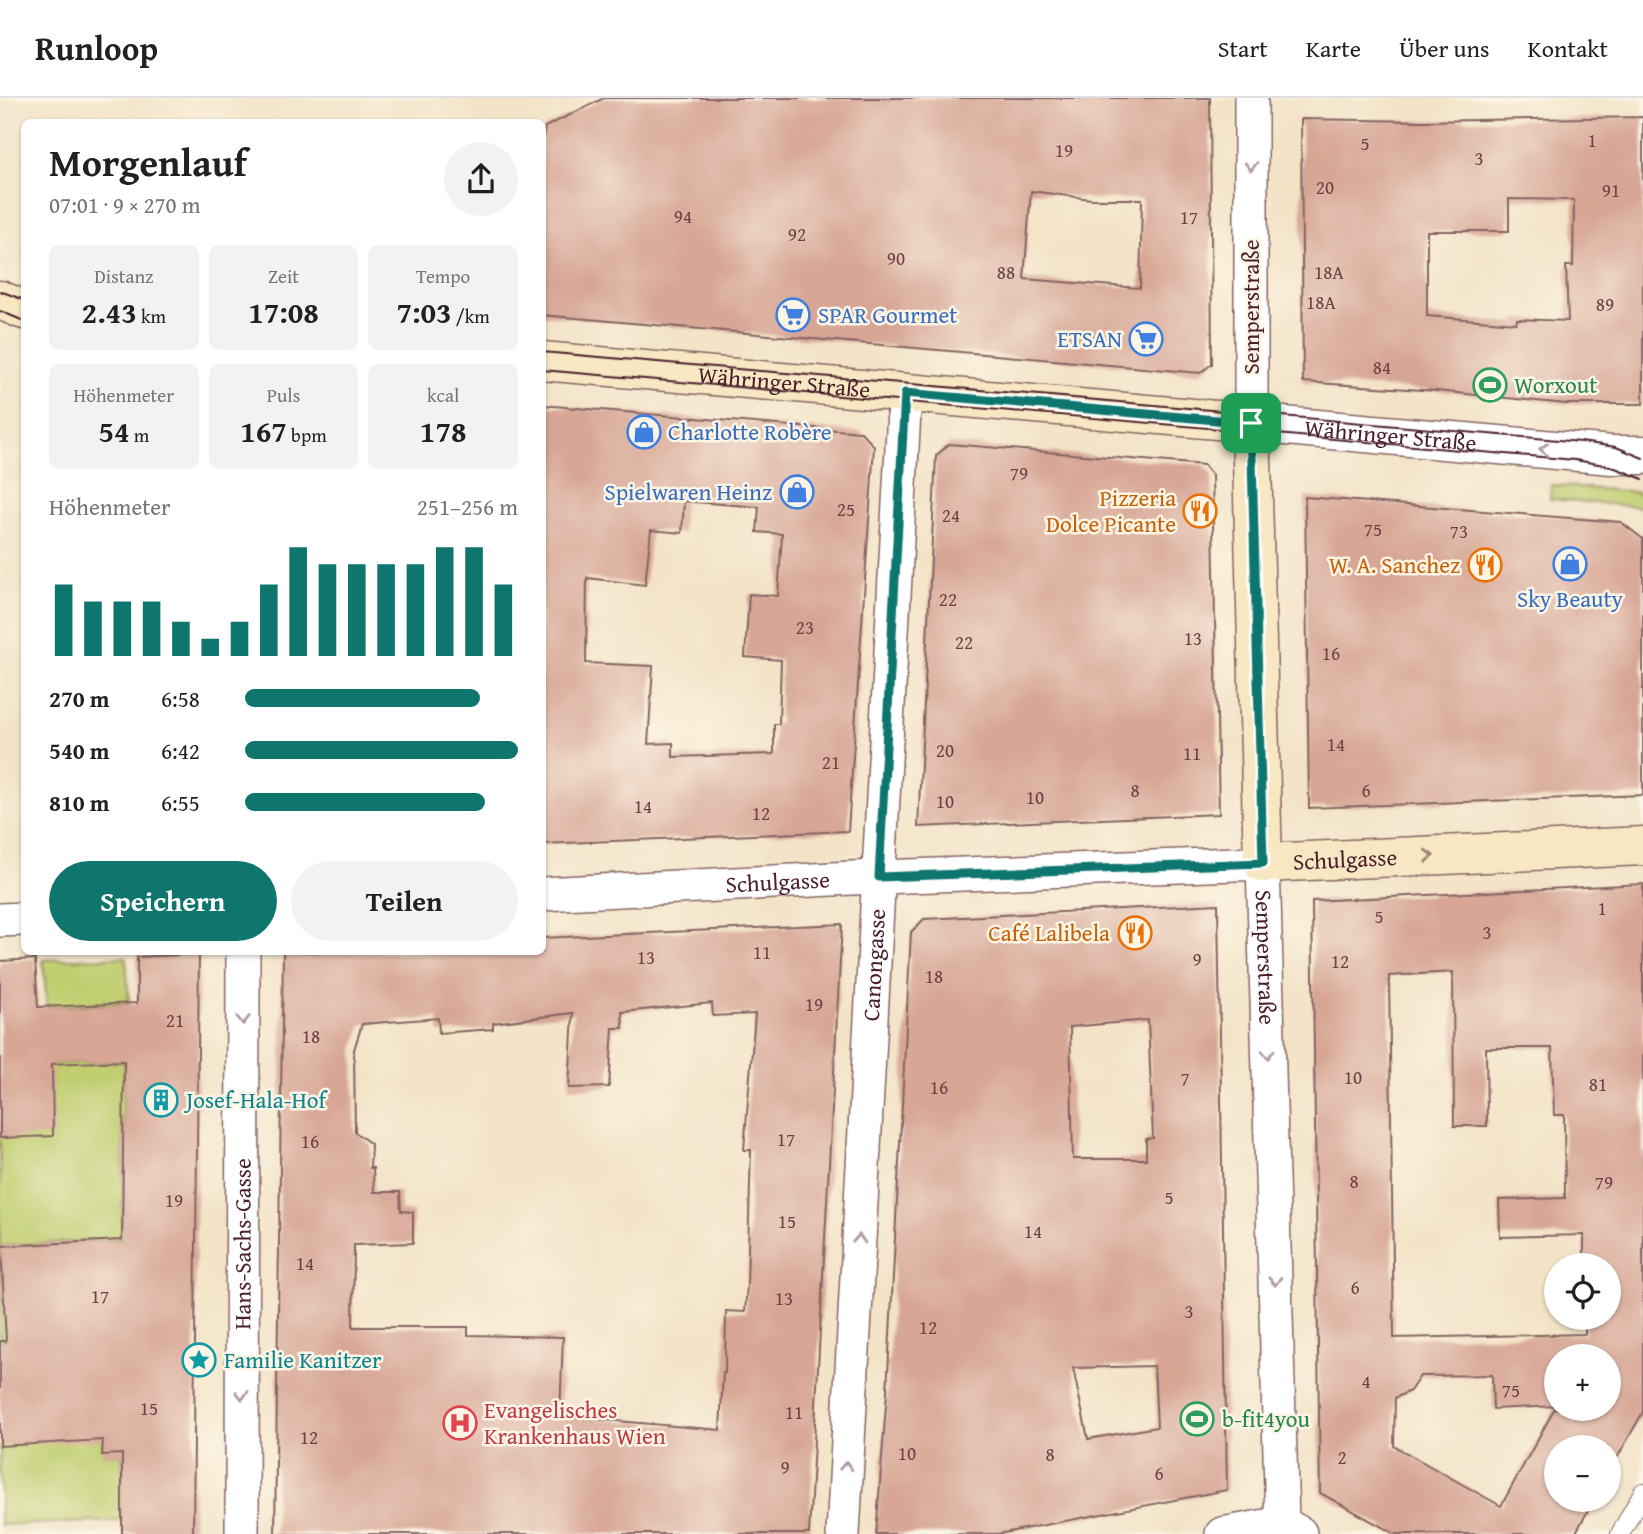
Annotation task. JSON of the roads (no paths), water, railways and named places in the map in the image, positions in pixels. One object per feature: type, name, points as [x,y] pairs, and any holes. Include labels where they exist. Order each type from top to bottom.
[{"type":"main road","points":[[0,300],[21,309]]},
{"type":"main road","name":"Währinger Straße","points":[[546,361],[1251,423]]},
{"type":"main road","name":"Semperstraße","points":[[1251,423],[1263,863]]},
{"type":"main road","name":"Schulgasse","points":[[1263,863],[1643,846]]},
{"type":"street","name":"Semperstraße","points":[[1251,98],[1251,423]]},
{"type":"street","name":"Canongasse","points":[[842,1534],[905,393]]},
{"type":"street","name":"Währinger Straße","points":[[1251,423],[1633,460]]},
{"type":"street","name":"Semperstraße","points":[[1263,863],[1292,1529]]},
{"type":"street","name":"Schulgasse","points":[[546,894],[879,877],[1263,863]]},
{"type":"street","points":[[0,920],[21,919]]},
{"type":"street","name":"Hans-Sachs-Gasse","points":[[242,1534],[243,955]]},
{"type":"street","points":[[1222,1534],[1292,1529]]},
{"type":"lane","points":[[1619,1534],[1643,1492]]},
{"type":"tram line","points":[[0,291],[21,299]]},
{"type":"tram line","points":[[0,311],[21,320]]},
{"type":"tram line","points":[[546,352],[1581,442],[1616,447],[1643,458]]},
{"type":"tram line","points":[[546,370],[1575,460],[1610,466],[1643,479]]},
{"type":"place","name":"SPAR Gourmet","points":[[793,315]]},
{"type":"place","name":"ETSAN","points":[[1146,339]]},
{"type":"place","name":"Worxout","points":[[1490,385]]},
{"type":"place","name":"Charlotte Robère","points":[[644,432]]},
{"type":"place","name":"Spielwaren Heinz","points":[[797,492]]},
{"type":"place","name":"Pizzeria Dolce Picante","points":[[1200,511]]},
{"type":"place","name":"Sky Beauty","points":[[1570,564]]},
{"type":"place","name":"W. A. Sanchez","points":[[1485,565]]},
{"type":"place","name":"Café Lalibela","points":[[1135,933]]},
{"type":"place","name":"Josef-Hala-Hof","points":[[161,1100]]},
{"type":"place","name":"Familie Kanitzer","points":[[199,1360]]},
{"type":"place","name":"b-fit4you","points":[[1197,1419]]},
{"type":"place","name":"Evangelisches Krankenhaus Wien","points":[[460,1423]]}]
